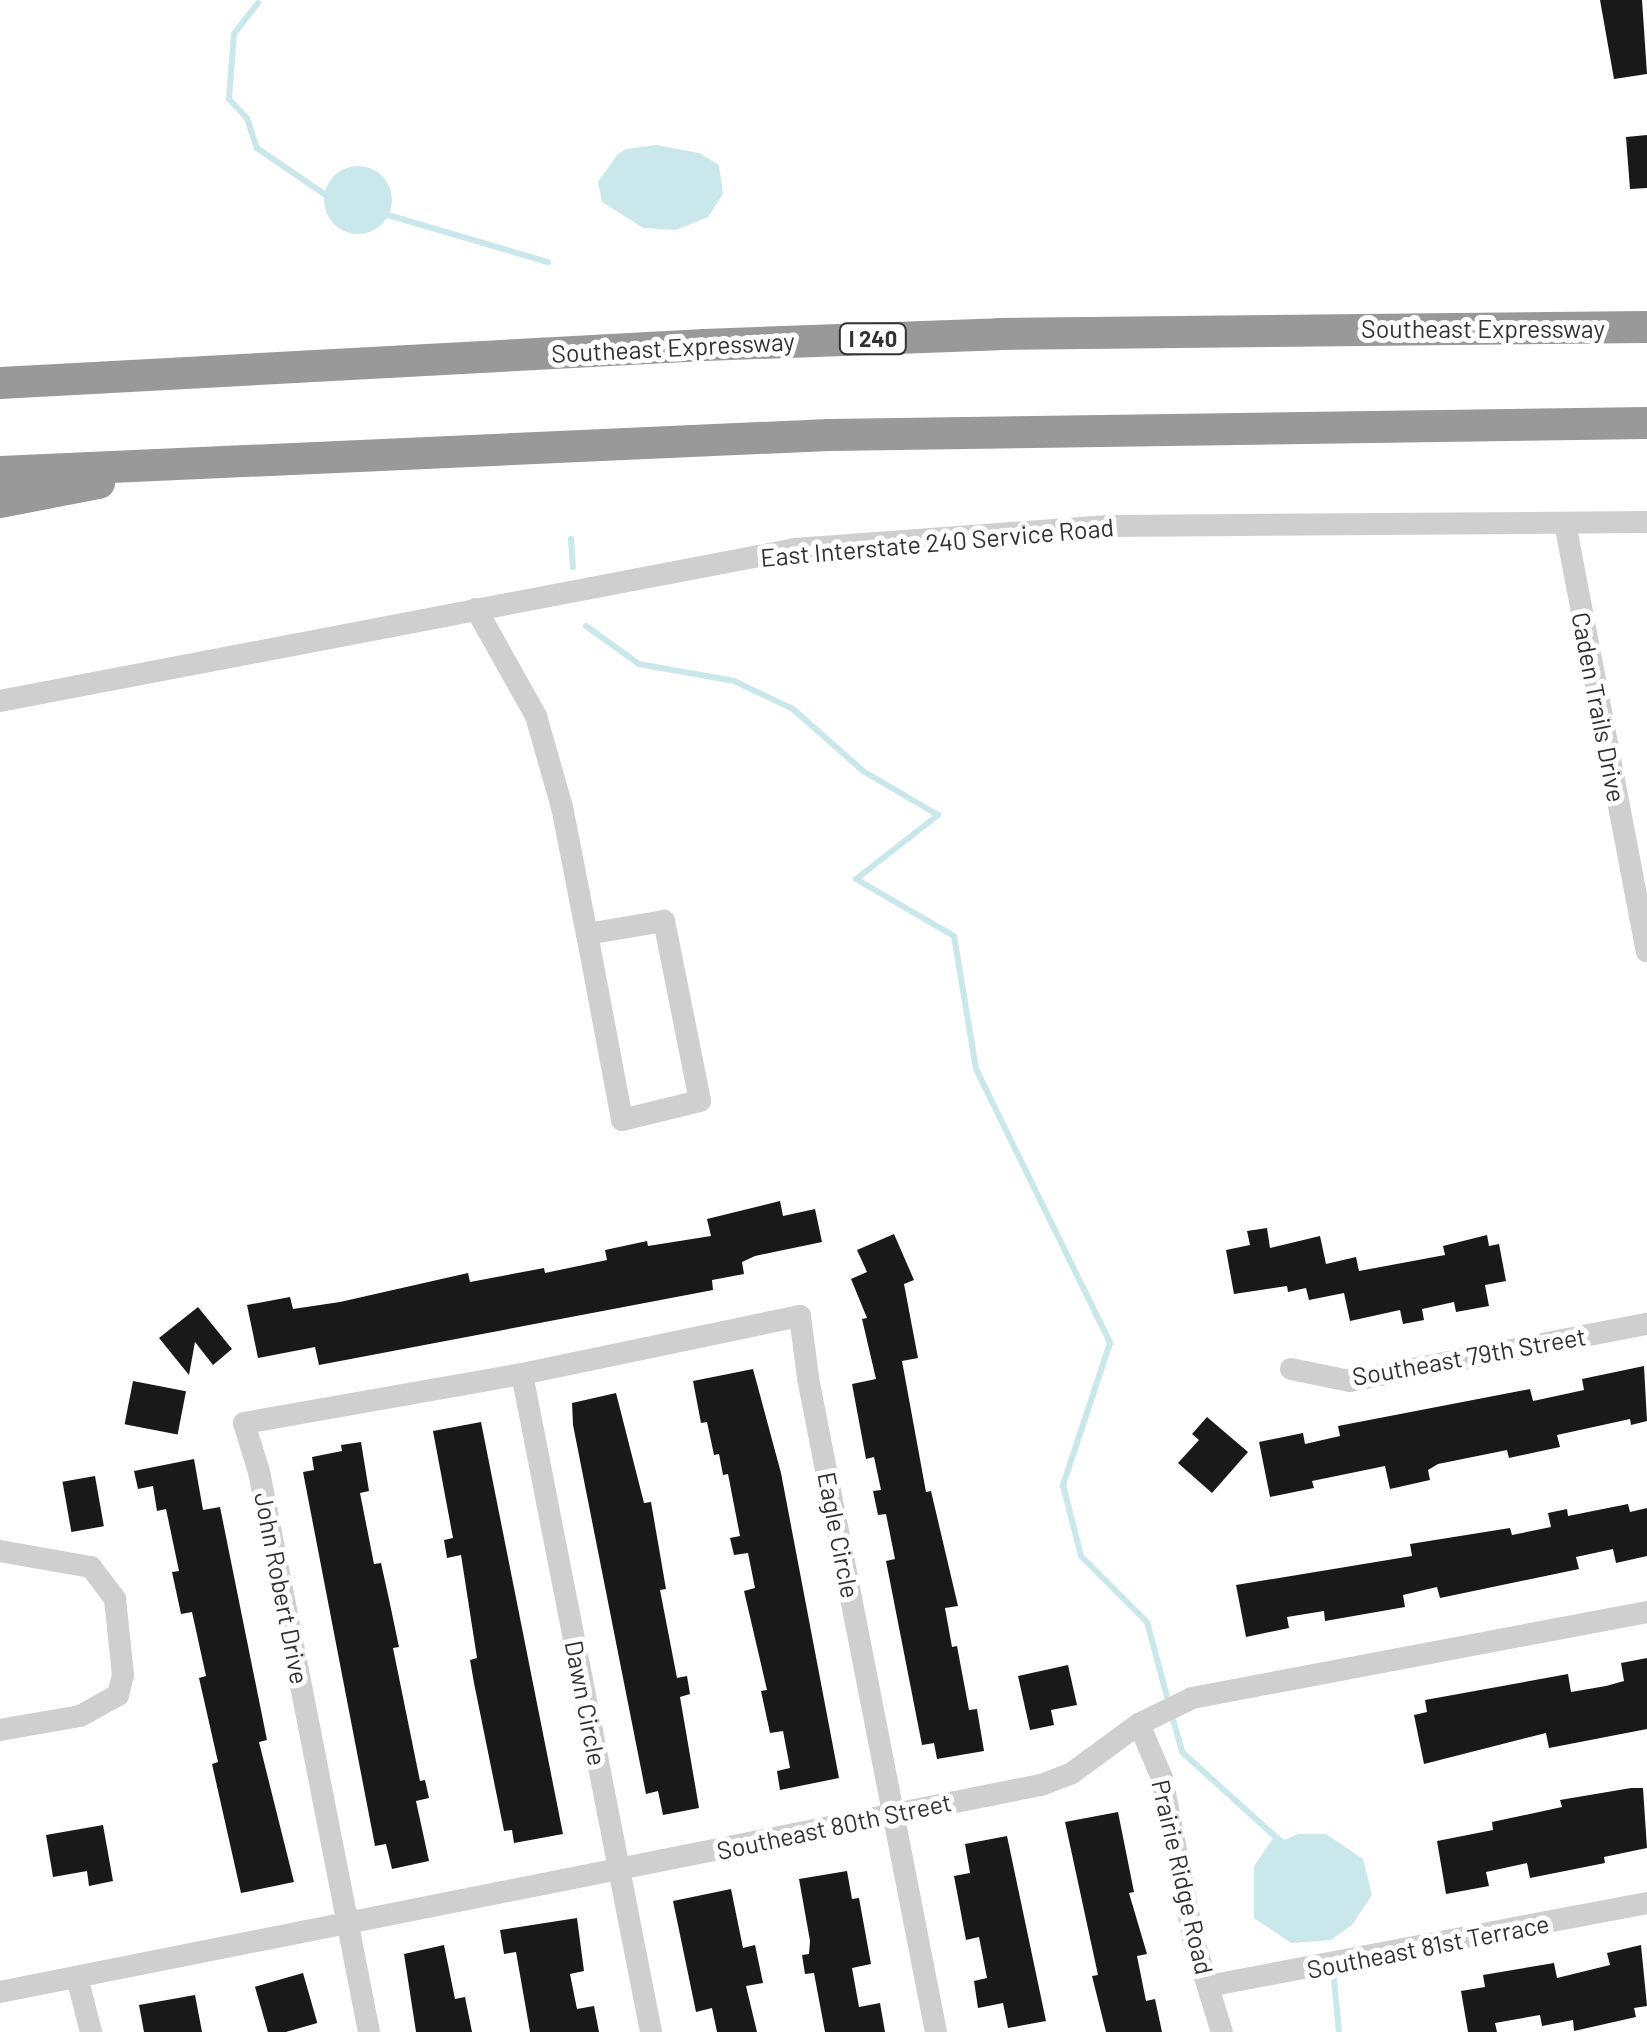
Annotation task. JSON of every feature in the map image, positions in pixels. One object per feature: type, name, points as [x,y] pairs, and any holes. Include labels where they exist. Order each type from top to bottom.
[{"type":"highway","name":"Southeast Expressway","points":[[0,383],[979,335],[1647,327]]},
{"type":"highway","points":[[0,364],[100,376]]},
{"type":"highway","points":[[0,472],[829,435],[1647,422]]},
{"type":"highway","points":[[0,502],[220,460]]},
{"type":"street","name":"Caden Trails Drive","points":[[1565,522],[1647,951]]},
{"type":"street","name":"East Interstate 240 Service Road","points":[[0,701],[795,549],[1111,526],[1647,522]]},
{"type":"street","points":[[476,609],[536,716],[562,806],[586,934],[622,1120],[700,1101],[664,920],[586,934]]},
{"type":"street","name":"Eagle Circle","points":[[522,1374],[800,1316],[808,1378],[936,2032]]},
{"type":"street","name":"Southeast 79th Street","points":[[1291,1369],[1350,1381],[1647,1324]]},
{"type":"street","name":"Dawn Circle","points":[[522,1374],[651,2032]]},
{"type":"street","name":"John Robert Drive","points":[[369,2032],[259,1472],[244,1423],[522,1374]]},
{"type":"street","points":[[0,1551],[52,1557],[91,1568],[115,1599],[123,1675],[118,1695],[80,1716],[0,1730]]},
{"type":"street","name":"Southeast 80th Street","points":[[0,1992],[1040,1785],[1092,1761],[1147,1719],[1192,1698],[1647,1612]]},
{"type":"street","name":"Prairie Ridge Road","points":[[1147,1719],[1194,1938],[1222,2032]]},
{"type":"street","name":"Southeast 81st Terrace","points":[[1208,1986],[1647,1903]]},
{"type":"street","points":[[77,1977],[91,2032]]},
{"type":"water","points":[[656,145],[699,153],[719,165],[723,194],[708,217],[676,230],[643,228],[602,202],[598,182],[617,155],[626,149]]},
{"type":"water","points":[[358,166],[382,176],[392,200],[382,224],[358,234],[334,224],[324,200],[334,176]]},
{"type":"water","points":[[1276,1834],[1285,1840],[1298,1834],[1326,1834],[1363,1859],[1372,1895],[1352,1925],[1331,1940],[1291,1943],[1254,1918],[1254,1866]]},
{"type":"building","points":[[1600,0],[1642,0],[1647,74],[1614,79]]},
{"type":"building","points":[[1647,135],[1647,188],[1630,189],[1626,137]]},
{"type":"building","points":[[780,1201],[783,1216],[815,1209],[822,1242],[755,1256],[742,1262],[744,1274],[712,1280],[713,1290],[319,1365],[315,1347],[258,1358],[247,1305],[290,1297],[293,1309],[468,1273],[470,1282],[544,1268],[545,1273],[607,1260],[605,1250],[647,1241],[648,1246],[711,1236],[707,1219]]},
{"type":"building","points":[[1267,1228],[1270,1248],[1320,1236],[1326,1264],[1356,1257],[1359,1271],[1445,1255],[1443,1246],[1487,1235],[1489,1246],[1499,1244],[1506,1281],[1485,1285],[1489,1306],[1456,1312],[1454,1302],[1422,1309],[1424,1320],[1403,1324],[1400,1310],[1350,1321],[1344,1293],[1309,1300],[1306,1288],[1288,1292],[1287,1286],[1234,1294],[1226,1250],[1250,1245],[1247,1231]]},
{"type":"building","points":[[894,1234],[914,1280],[904,1284],[918,1358],[902,1361],[926,1492],[931,1491],[958,1606],[945,1608],[952,1647],[957,1646],[969,1710],[977,1709],[984,1751],[937,1759],[934,1743],[922,1745],[886,1561],[895,1559],[886,1514],[878,1515],[873,1491],[881,1490],[874,1457],[866,1459],[852,1384],[876,1379],[862,1319],[867,1318],[851,1279],[867,1272],[857,1250]]},
{"type":"building","points":[[198,1307],[232,1349],[213,1365],[195,1342],[189,1375],[159,1338]]},
{"type":"building","points":[[1644,1366],[1647,1421],[1631,1425],[1630,1419],[1557,1435],[1560,1447],[1509,1458],[1507,1450],[1438,1464],[1428,1470],[1430,1480],[1390,1489],[1385,1466],[1312,1481],[1314,1488],[1270,1497],[1259,1442],[1303,1433],[1305,1444],[1340,1436],[1338,1426],[1530,1389],[1533,1401],[1584,1390],[1582,1379]]},
{"type":"building","points":[[753,1369],[781,1473],[839,1778],[780,1790],[777,1771],[790,1768],[783,1731],[770,1733],[761,1691],[767,1690],[744,1591],[755,1588],[748,1553],[734,1555],[730,1538],[740,1536],[728,1474],[723,1475],[719,1454],[714,1455],[707,1422],[701,1423],[693,1381]]},
{"type":"building","points":[[133,1381],[186,1391],[178,1434],[125,1424]]},
{"type":"building","points":[[616,1393],[644,1503],[651,1502],[666,1589],[660,1590],[677,1678],[687,1676],[690,1694],[680,1697],[699,1808],[663,1815],[658,1791],[646,1794],[573,1425],[572,1403]]},
{"type":"building","points":[[1207,1417],[1248,1452],[1212,1493],[1178,1463],[1199,1440],[1192,1434]]},
{"type":"building","points":[[481,1422],[563,1834],[514,1843],[512,1830],[504,1831],[474,1683],[470,1660],[477,1658],[461,1555],[447,1558],[444,1540],[453,1538],[433,1431]]},
{"type":"building","points":[[361,1442],[369,1491],[360,1493],[374,1564],[381,1563],[399,1647],[393,1648],[420,1781],[425,1780],[429,1798],[416,1801],[429,1861],[392,1869],[386,1844],[375,1846],[303,1472],[314,1470],[312,1457],[342,1451],[341,1445]]},
{"type":"building","points":[[194,1459],[203,1510],[220,1507],[267,1740],[259,1742],[294,1882],[241,1893],[212,1764],[218,1762],[199,1678],[206,1676],[192,1612],[181,1614],[172,1572],[179,1571],[166,1509],[157,1511],[153,1486],[138,1489],[134,1471]]},
{"type":"building","points":[[95,1476],[104,1526],[71,1532],[63,1482]]},
{"type":"building","points":[[1628,1504],[1630,1512],[1647,1508],[1647,1556],[1616,1563],[1613,1549],[1576,1557],[1579,1569],[1440,1598],[1437,1587],[1403,1595],[1405,1607],[1325,1621],[1324,1611],[1287,1617],[1289,1628],[1246,1637],[1236,1585],[1412,1556],[1410,1544],[1510,1528],[1512,1535],[1551,1527],[1548,1513],[1567,1509],[1568,1516]]},
{"type":"building","points":[[1647,1658],[1647,1729],[1549,1748],[1546,1733],[1424,1764],[1414,1715],[1427,1712],[1425,1700],[1568,1674],[1571,1692],[1606,1686],[1624,1681],[1621,1663]]},
{"type":"building","points":[[1068,1665],[1077,1705],[1051,1710],[1054,1725],[1030,1730],[1018,1676]]},
{"type":"building","points":[[1643,1788],[1647,1848],[1604,1857],[1605,1863],[1530,1878],[1527,1863],[1486,1872],[1489,1886],[1446,1894],[1437,1841],[1493,1830],[1492,1822],[1562,1807],[1560,1800]]},
{"type":"building","points":[[1118,1812],[1134,1892],[1129,1893],[1147,1954],[1137,1956],[1146,2001],[1155,1999],[1162,2032],[1106,2032],[1092,1976],[1098,1975],[1065,1822]]},
{"type":"building","points":[[103,1825],[113,1881],[89,1886],[87,1871],[53,1877],[46,1835]]},
{"type":"building","points":[[1007,1836],[1046,2021],[1008,2028],[1003,2003],[978,2008],[974,1981],[987,1978],[979,1937],[966,1940],[954,1876],[970,1873],[965,1844]]},
{"type":"building","points":[[847,1871],[852,1899],[859,1898],[871,1964],[852,1968],[859,2007],[880,2003],[885,2032],[825,2032],[814,1973],[805,1974],[802,1955],[809,1954],[810,1941],[799,1879]]},
{"type":"building","points":[[731,1889],[743,1948],[755,1945],[763,1983],[746,1986],[757,2032],[717,2032],[712,2008],[696,2012],[673,1901]]},
{"type":"building","points":[[577,1918],[584,1971],[570,1974],[577,2009],[594,2006],[599,2032],[530,2032],[516,1952],[504,1954],[500,1930]]},
{"type":"building","points":[[444,1945],[455,1999],[465,1997],[472,2032],[416,2032],[404,1954]]},
{"type":"building","points":[[1641,1945],[1647,2006],[1634,2008],[1636,2017],[1574,2031],[1573,2020],[1542,2026],[1540,2015],[1495,2023],[1497,2032],[1468,2032],[1461,1991],[1485,1987],[1483,1975],[1554,1963],[1557,1978],[1610,1965],[1607,1953]]},
{"type":"building","points":[[303,1973],[317,2023],[286,2032],[268,2032],[255,1987]]},
{"type":"building","points":[[195,1995],[202,2032],[144,2032],[139,2005]]},
{"type":"waterway","points":[[258,3],[234,34],[229,99],[247,118],[257,148],[327,196]]},
{"type":"waterway","points":[[381,213],[548,262]]},
{"type":"waterway","points":[[571,539],[573,567]]},
{"type":"waterway","points":[[586,626],[639,664],[734,681],[793,709],[863,771],[938,815],[856,879],[954,936],[976,1069],[1110,1343],[1063,1485],[1081,1556],[1147,1622],[1169,1704]]},
{"type":"waterway","points":[[1172,1716],[1182,1752],[1278,1839]]},
{"type":"waterway","points":[[1333,1969],[1339,2032]]}]
